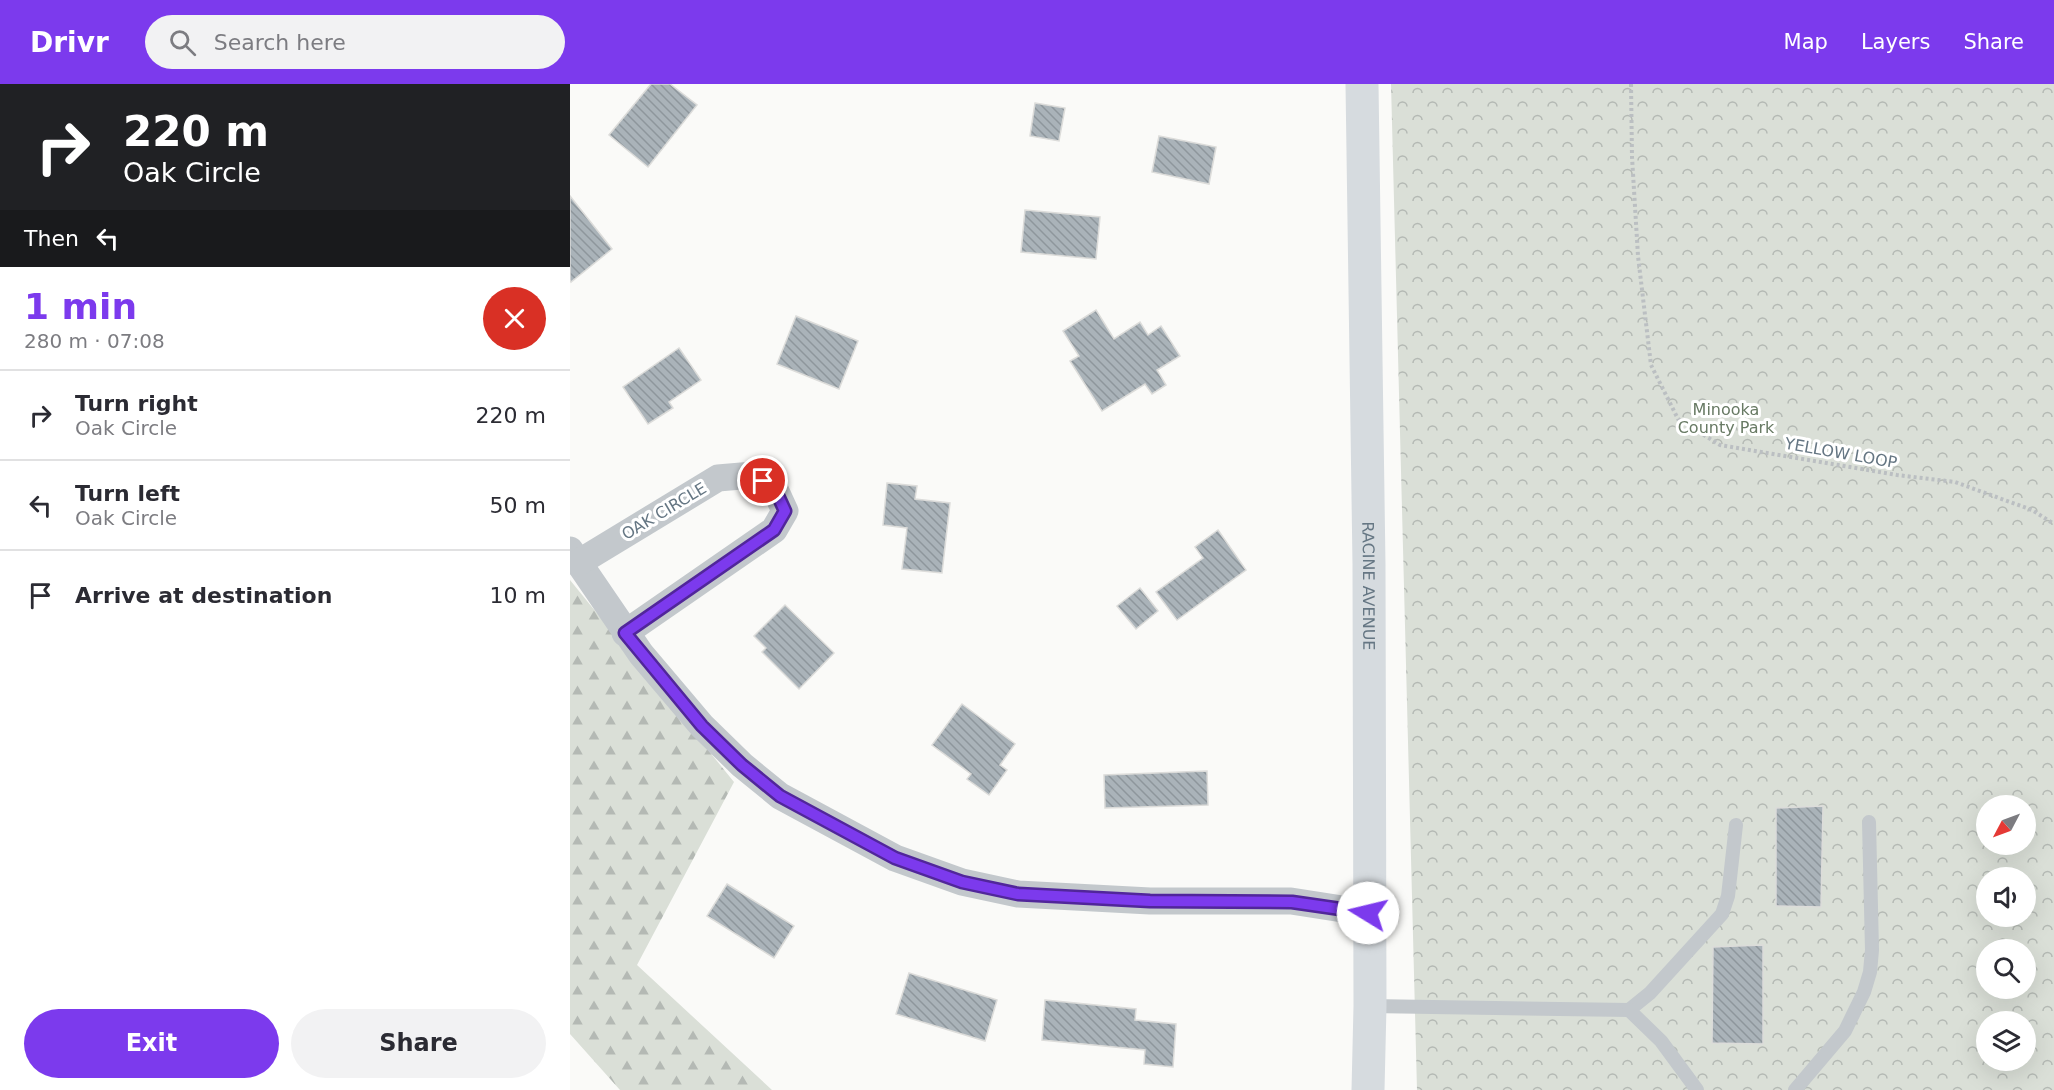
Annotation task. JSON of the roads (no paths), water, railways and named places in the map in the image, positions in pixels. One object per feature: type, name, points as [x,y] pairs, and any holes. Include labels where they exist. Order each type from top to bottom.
[{"type":"main road","name":"RACINE AVENUE","points":[[1362,84],[1369,565],[1370,1006],[1368,1090]]},
{"type":"street","name":"OAK CIRCLE","points":[[574,557],[718,478],[753,475],[774,487],[785,511],[774,530],[625,633]]},
{"type":"street","points":[[574,557],[625,633],[702,726],[742,765],[780,796],[895,858],[962,882],[1018,894],[1150,901],[1292,902],[1368,913]]},
{"type":"lane","points":[[1795,1090],[1845,1031],[1864,992],[1870,972],[1872,950],[1869,822]]},
{"type":"lane","points":[[1370,1006],[1629,1010],[1650,993],[1722,914],[1728,896],[1736,825]]},
{"type":"lane","points":[[1629,1010],[1660,1041],[1697,1090]]},
{"type":"park label","name":"Minooka County Park","points":[[1726,418]]}]
